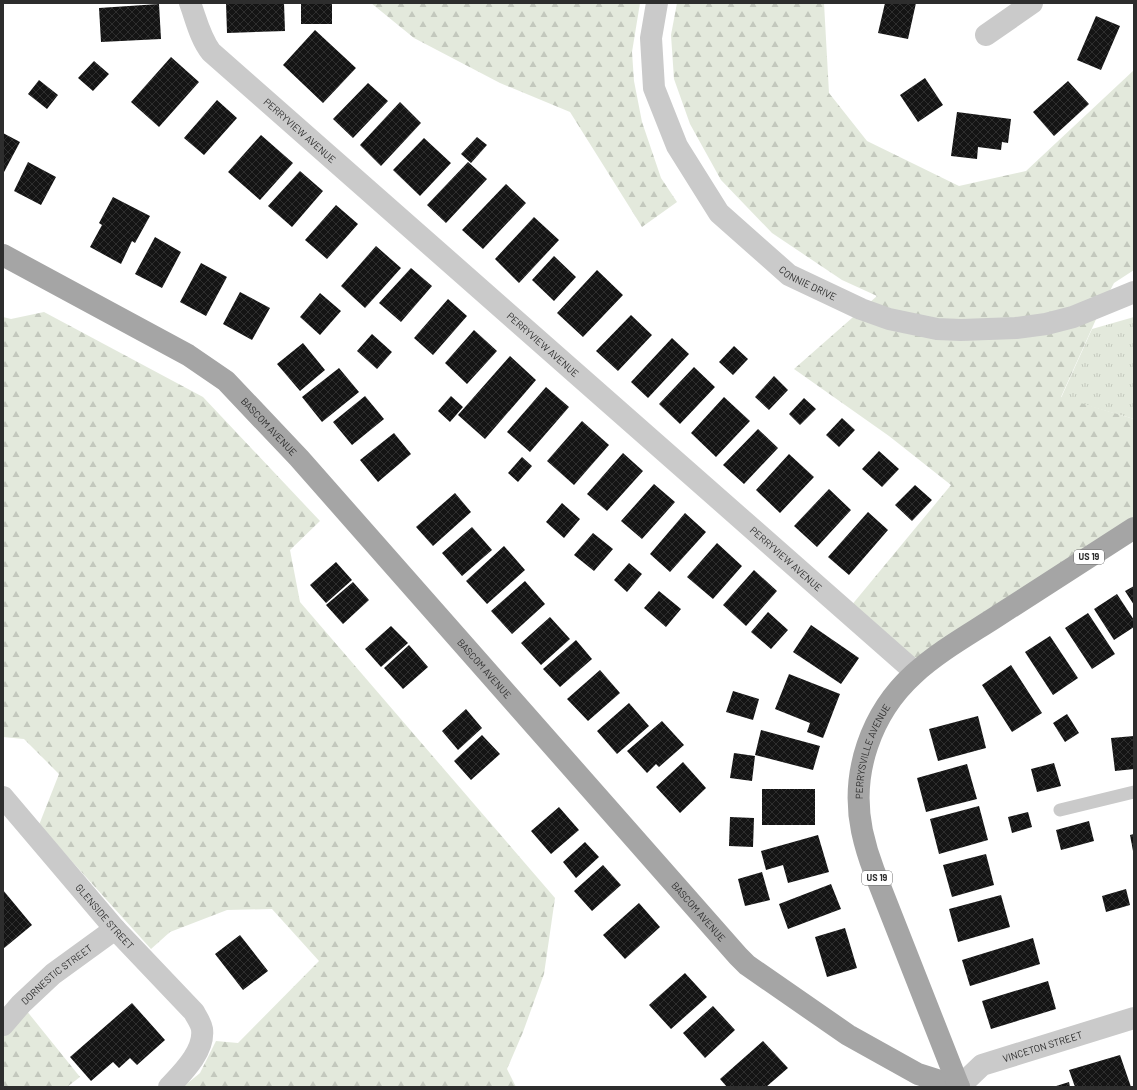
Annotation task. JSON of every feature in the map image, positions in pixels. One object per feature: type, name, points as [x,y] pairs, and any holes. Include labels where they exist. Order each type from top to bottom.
[{"type":"main road","name":"BASCOM AVENUE","points":[[3,255],[188,355],[226,381],[304,464],[742,960],[757,973],[862,1044],[918,1074],[959,1087]]},
{"type":"main road","name":"PERRYSVILLE AVENUE","points":[[959,1087],[874,872],[866,847],[859,812],[860,777],[868,742],[886,706],[903,684],[915,672],[946,649],[1134,528]]},
{"type":"street","name":"PERRYVIEW AVENUE","points":[[190,3],[202,36],[211,52],[915,672]]},
{"type":"street","name":"CONNIE DRIVE","points":[[657,3],[651,38],[654,88],[677,146],[719,213],[789,275],[861,309],[889,319],[937,328],[962,330],[1016,328],[1046,324],[1073,317],[1134,292]]},
{"type":"street","points":[[986,35],[1032,3]]},
{"type":"street","name":"GLENSIDE STREET","points":[[3,797],[115,929],[194,1012],[200,1023],[202,1036],[198,1050],[191,1063],[169,1087]]},
{"type":"street","name":"DORNESTIC STREET","points":[[3,1025],[21,1004],[53,974],[115,929]]},
{"type":"street","name":"VINCETON STREET","points":[[959,1087],[982,1065],[1134,1018]]},
{"type":"lane","points":[[1060,810],[1134,792]]},
{"type":"green space","points":[[371,3],[640,3],[632,52],[634,81],[642,122],[661,178],[677,202],[642,227],[570,112],[500,83],[414,38]]},
{"type":"green space","points":[[677,3],[824,3],[829,93],[867,141],[959,186],[1026,171],[1134,70],[1134,270],[1114,283],[1061,397],[1134,419],[1134,528],[915,672],[846,612],[951,485],[889,436],[794,369],[877,296],[842,280],[772,233],[721,180],[690,124],[674,79],[671,35]]},
{"type":"green space","points":[[44,312],[203,397],[320,521],[290,550],[300,602],[555,898],[544,974],[523,1032],[507,1069],[516,1087],[183,1087],[200,1073],[216,1041],[238,1043],[319,961],[272,909],[227,910],[170,932],[151,949],[39,825],[59,774],[24,739],[3,737],[3,317],[11,319]]},
{"type":"green space","points":[[1134,317],[1134,419],[1061,398],[1092,329]]},
{"type":"green space","points":[[26,1010],[80,1077],[67,1087],[3,1087],[3,1035]]},
{"type":"building","points":[[226,3],[284,3],[285,31],[227,33]]},
{"type":"building","points":[[301,3],[332,3],[332,24],[301,24]]},
{"type":"building","points":[[885,3],[916,3],[908,39],[878,33]]},
{"type":"building","points":[[159,4],[161,39],[101,42],[99,8]]},
{"type":"building","points":[[1096,16],[1120,26],[1101,70],[1077,60]]},
{"type":"building","points":[[315,30],[356,68],[323,103],[283,65]]},
{"type":"building","points":[[171,57],[199,82],[159,127],[131,102]]},
{"type":"building","points":[[94,61],[109,74],[93,91],[78,78]]},
{"type":"building","points":[[925,78],[943,105],[918,122],[900,95]]},
{"type":"building","points":[[39,80],[58,95],[47,109],[28,94]]},
{"type":"building","points":[[1068,81],[1089,104],[1054,136],[1033,112]]},
{"type":"building","points":[[368,83],[388,101],[353,138],[333,119]]},
{"type":"building","points":[[217,100],[237,118],[204,155],[184,138]]},
{"type":"building","points":[[400,102],[421,123],[381,166],[360,145]]},
{"type":"building","points":[[957,112],[1011,119],[1008,143],[1002,142],[1001,150],[978,147],[977,159],[951,156]]},
{"type":"building","points":[[3,133],[20,142],[3,174]]},
{"type":"building","points":[[261,135],[293,163],[260,200],[228,172]]},
{"type":"building","points":[[477,137],[487,145],[471,163],[461,154]]},
{"type":"building","points":[[424,138],[451,163],[420,196],[393,170]]},
{"type":"building","points":[[28,162],[56,177],[41,205],[14,191]]},
{"type":"building","points":[[468,162],[487,179],[446,223],[427,205]]},
{"type":"building","points":[[300,171],[323,191],[292,227],[268,206]]},
{"type":"building","points":[[506,184],[526,203],[483,249],[462,230]]},
{"type":"building","points":[[113,197],[150,216],[135,243],[132,241],[121,264],[90,247],[102,225],[99,223]]},
{"type":"building","points":[[336,205],[358,224],[327,259],[305,240]]},
{"type":"building","points":[[534,217],[559,240],[519,283],[495,259]]},
{"type":"building","points":[[155,237],[181,252],[162,288],[135,274]]},
{"type":"building","points":[[376,246],[401,268],[365,308],[341,286]]},
{"type":"building","points":[[554,256],[576,277],[554,301],[532,280]]},
{"type":"building","points":[[201,263],[227,277],[206,316],[180,302]]},
{"type":"building","points":[[411,268],[432,286],[401,322],[379,303]]},
{"type":"building","points":[[597,270],[623,295],[583,337],[557,313]]},
{"type":"building","points":[[240,292],[270,308],[252,340],[223,324]]},
{"type":"building","points":[[320,293],[341,311],[320,335],[300,317]]},
{"type":"building","points":[[448,299],[467,316],[433,355],[414,338]]},
{"type":"building","points":[[631,315],[652,335],[618,371],[596,351]]},
{"type":"building","points":[[474,330],[497,351],[467,384],[445,363]]},
{"type":"building","points":[[372,334],[392,352],[377,369],[357,351]]},
{"type":"building","points":[[672,338],[689,354],[648,398],[631,382]]},
{"type":"building","points":[[303,343],[325,370],[300,391],[277,364]]},
{"type":"building","points":[[734,346],[748,359],[733,375],[719,362]]},
{"type":"building","points":[[510,356],[536,380],[485,439],[458,415]]},
{"type":"building","points":[[694,367],[715,387],[680,424],[659,404]]},
{"type":"building","points":[[339,368],[359,392],[322,422],[302,397]]},
{"type":"building","points":[[774,376],[788,390],[769,410],[755,397]]},
{"type":"building","points":[[546,387],[569,407],[530,452],[507,432]]},
{"type":"building","points":[[365,396],[384,419],[352,445],[333,422]]},
{"type":"building","points":[[451,396],[463,407],[450,422],[438,411]]},
{"type":"building","points":[[724,397],[750,421],[716,457],[691,433]]},
{"type":"building","points":[[804,398],[816,409],[800,425],[789,414]]},
{"type":"building","points":[[842,418],[855,430],[839,447],[826,435]]},
{"type":"building","points":[[582,421],[609,445],[574,485],[547,461]]},
{"type":"building","points":[[758,429],[778,448],[744,484],[723,465]]},
{"type":"building","points":[[394,433],[411,454],[378,482],[360,460]]},
{"type":"building","points":[[879,451],[899,469],[882,487],[862,469]]},
{"type":"building","points":[[623,453],[643,471],[607,511],[587,494]]},
{"type":"building","points":[[789,454],[814,477],[780,513],[756,490]]},
{"type":"building","points":[[522,457],[532,466],[518,482],[508,473]]},
{"type":"building","points":[[654,484],[675,502],[642,539],[621,521]]},
{"type":"building","points":[[915,485],[932,500],[912,521],[895,505]]},
{"type":"building","points":[[829,489],[851,510],[817,547],[794,526]]},
{"type":"building","points":[[455,493],[471,512],[433,546],[416,527]]},
{"type":"building","points":[[562,503],[580,519],[564,538],[546,522]]},
{"type":"building","points":[[868,512],[888,530],[849,575],[828,557]]},
{"type":"building","points":[[685,513],[706,532],[670,572],[650,554]]},
{"type":"building","points":[[472,527],[492,550],[462,576],[442,553]]},
{"type":"building","points":[[593,533],[613,549],[594,571],[574,555]]},
{"type":"building","points":[[717,543],[742,566],[713,599],[687,577]]},
{"type":"building","points":[[504,546],[525,570],[487,604],[466,581]]},
{"type":"building","points":[[336,562],[352,580],[326,603],[310,585]]},
{"type":"building","points":[[629,563],[642,574],[627,592],[614,580]]},
{"type":"building","points":[[754,570],[777,591],[746,626],[723,605]]},
{"type":"building","points":[[525,581],[545,604],[512,634],[491,611]]},
{"type":"building","points":[[353,582],[369,600],[343,624],[326,605]]},
{"type":"building","points":[[1134,586],[1134,605],[1125,591]]},
{"type":"building","points":[[659,591],[681,609],[666,627],[644,608]]},
{"type":"building","points":[[1117,594],[1134,620],[1134,627],[1114,640],[1094,609]]},
{"type":"building","points":[[768,612],[788,630],[771,649],[751,632]]},
{"type":"building","points":[[1088,613],[1115,654],[1092,669],[1065,628]]},
{"type":"building","points":[[550,617],[570,639],[541,665],[521,643]]},
{"type":"building","points":[[811,625],[859,658],[841,684],[793,652]]},
{"type":"building","points":[[391,626],[408,643],[381,667],[365,649]]},
{"type":"building","points":[[1050,636],[1078,678],[1053,695],[1025,652]]},
{"type":"building","points":[[576,640],[592,659],[560,687],[543,669]]},
{"type":"building","points":[[409,645],[428,667],[403,689],[384,668]]},
{"type":"building","points":[[1011,665],[1042,713],[1012,732],[982,685]]},
{"type":"building","points":[[600,670],[620,693],[588,721],[567,699]]},
{"type":"building","points":[[789,674],[840,694],[823,738],[807,732],[810,723],[775,709]]},
{"type":"building","points":[[733,691],[759,699],[753,720],[726,712]]},
{"type":"building","points":[[629,703],[649,726],[617,754],[597,731]]},
{"type":"building","points":[[466,709],[482,728],[458,750],[442,731]]},
{"type":"building","points":[[1067,714],[1079,733],[1065,742],[1053,723]]},
{"type":"building","points":[[978,716],[986,748],[938,761],[929,729]]},
{"type":"building","points":[[662,721],[684,745],[659,767],[656,764],[647,773],[627,751]]},
{"type":"building","points":[[761,730],[820,746],[813,770],[755,755]]},
{"type":"building","points":[[482,735],[500,754],[471,780],[454,761]]},
{"type":"building","points":[[1134,736],[1134,769],[1115,771],[1111,738]]},
{"type":"building","points":[[734,753],[755,756],[752,781],[730,778]]},
{"type":"building","points":[[683,762],[706,788],[680,813],[656,787]]},
{"type":"building","points":[[1054,763],[1061,786],[1037,792],[1031,769]]},
{"type":"building","points":[[967,764],[977,799],[926,812],[917,778]]},
{"type":"building","points":[[762,789],[815,789],[815,825],[762,825]]},
{"type":"building","points":[[979,806],[988,840],[939,854],[930,819]]},
{"type":"building","points":[[559,807],[579,830],[551,854],[531,831]]},
{"type":"building","points":[[1028,812],[1032,827],[1012,833],[1008,817]]},
{"type":"building","points":[[730,817],[754,818],[753,847],[729,846]]},
{"type":"building","points":[[1089,821],[1094,841],[1061,850],[1056,830]]},
{"type":"building","points":[[1134,834],[1134,851],[1133,851],[1130,835]]},
{"type":"building","points":[[818,835],[829,872],[788,883],[783,865],[766,870],[761,851]]},
{"type":"building","points":[[585,842],[599,857],[576,878],[563,862]]},
{"type":"building","points":[[986,854],[994,885],[952,897],[943,865]]},
{"type":"building","points":[[603,865],[621,885],[592,911],[574,891]]},
{"type":"building","points":[[762,872],[770,900],[745,906],[738,879]]},
{"type":"building","points":[[831,884],[841,909],[788,929],[779,904]]},
{"type":"building","points":[[1126,889],[1130,905],[1106,912],[1102,896]]},
{"type":"building","points":[[3,890],[32,925],[3,949]]},
{"type":"building","points":[[1001,895],[1010,927],[958,942],[949,909]]},
{"type":"building","points":[[639,903],[660,927],[625,959],[603,935]]},
{"type":"building","points":[[845,928],[857,968],[827,977],[815,937]]},
{"type":"building","points":[[240,935],[268,971],[243,990],[215,954]]},
{"type":"building","points":[[1033,938],[1040,964],[970,986],[962,960]]},
{"type":"building","points":[[685,973],[707,997],[671,1029],[649,1005]]},
{"type":"building","points":[[1048,981],[1056,1009],[991,1029],[982,1001]]},
{"type":"building","points":[[132,1003],[165,1040],[137,1065],[130,1058],[119,1068],[113,1062],[91,1081],[70,1057]]},
{"type":"building","points":[[713,1006],[735,1030],[705,1058],[683,1033]]},
{"type":"building","points":[[763,1041],[788,1068],[766,1087],[727,1087],[720,1079]]},
{"type":"building","points":[[1120,1055],[1131,1087],[1075,1087],[1069,1070]]},
{"type":"building","points":[[1069,1082],[1070,1087],[1053,1087]]}]
